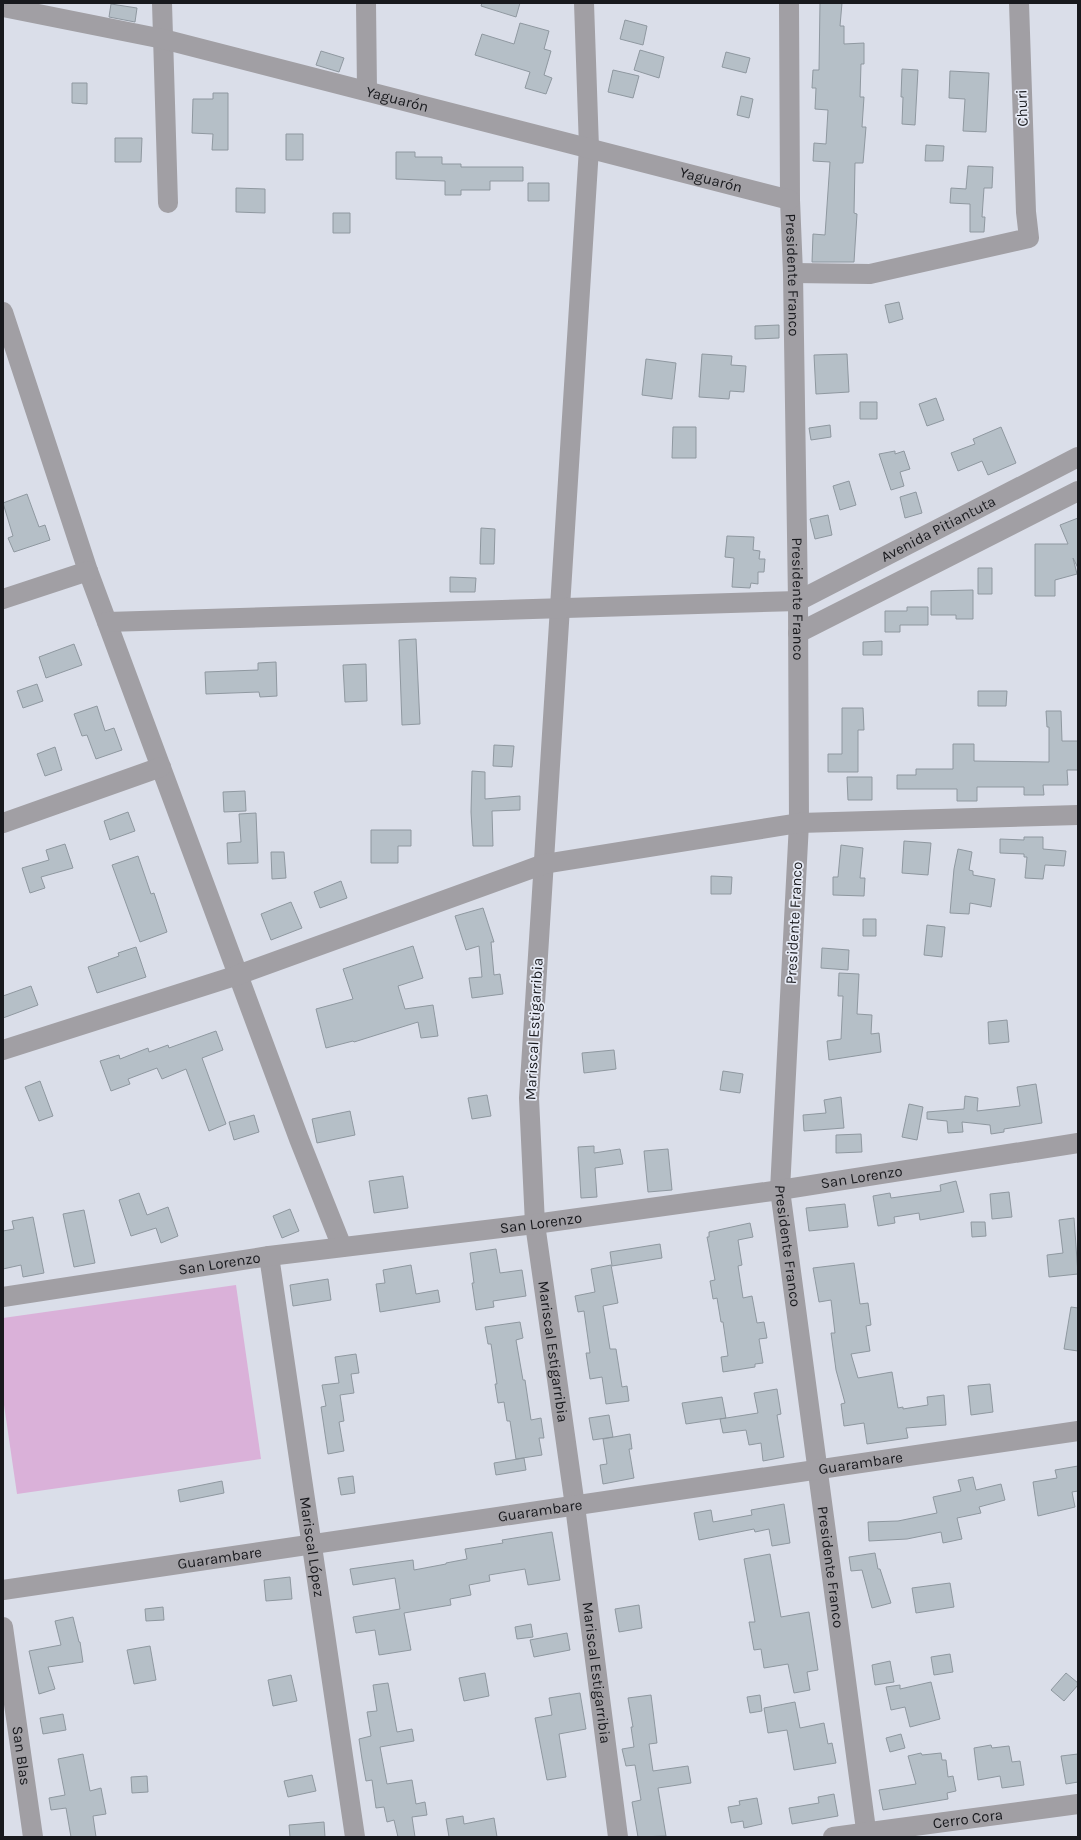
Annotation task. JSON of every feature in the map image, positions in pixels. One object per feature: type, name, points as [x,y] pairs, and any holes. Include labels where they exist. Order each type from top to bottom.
[{"type":"street","points":[[162,3],[168,203]]},
{"type":"street","points":[[366,3],[367,91]]},
{"type":"street","name":"Mariscal Estigarribia","points":[[584,3],[589,148],[529,1098],[535,1224],[575,1506],[618,1837]]},
{"type":"street","name":"Presidente Franco","points":[[789,3],[790,200],[793,273],[798,601],[799,823],[780,1190],[866,1834]]},
{"type":"street","name":"Churi","points":[[793,273],[870,274],[1029,238],[1026,212],[1019,3]]},
{"type":"street","name":"Yaguarón","points":[[3,7],[163,39],[790,200]]},
{"type":"street","points":[[3,312],[10,356],[88,571],[299,1139],[342,1247]]},
{"type":"street","name":"Avenida Pitiantuta","points":[[798,601],[1078,457]]},
{"type":"street","name":"Avenida Pitiantuta","points":[[798,633],[1078,491]]},
{"type":"street","points":[[3,599],[88,571]]},
{"type":"street","points":[[107,622],[798,601]]},
{"type":"street","points":[[3,824],[161,767]]},
{"type":"street","points":[[3,1050],[238,975],[544,864],[799,823],[1078,816]]},
{"type":"street","name":"San Lorenzo","points":[[3,1298],[269,1256],[535,1224],[780,1190],[1078,1142]]},
{"type":"street","name":"Mariscal López","points":[[269,1256],[355,1837]]},
{"type":"street","name":"Guarambare","points":[[3,1590],[1078,1431]]},
{"type":"street","name":"San Blas","points":[[3,1627],[33,1837]]},
{"type":"street","name":"Cerro Cora","points":[[833,1837],[866,1834],[1078,1804]]},
{"type":"shaded area","points":[[236,1285],[261,1459],[17,1494],[3,1398],[3,1318]]},
{"type":"building","points":[[482,3],[520,3],[516,17],[481,6]]},
{"type":"building","points":[[820,3],[842,3],[840,26],[844,26],[844,44],[864,43],[864,64],[861,64],[860,97],[864,97],[862,127],[866,127],[863,163],[855,163],[854,213],[857,214],[854,262],[812,262],[813,234],[825,235],[830,162],[813,161],[814,143],[826,144],[828,110],[815,109],[816,88],[812,88],[813,70],[819,70]]},
{"type":"building","points":[[111,4],[137,8],[135,22],[109,17]]},
{"type":"building","points":[[625,20],[647,26],[643,45],[620,39]]},
{"type":"building","points":[[520,23],[549,31],[544,49],[551,51],[544,75],[552,78],[546,94],[525,88],[530,72],[475,55],[482,34],[514,44]]},
{"type":"building","points":[[640,50],[664,57],[659,78],[634,70]]},
{"type":"building","points":[[321,51],[344,58],[339,72],[316,65]]},
{"type":"building","points":[[726,52],[750,58],[746,73],[722,67]]},
{"type":"building","points":[[902,69],[918,70],[915,125],[902,124]]},
{"type":"building","points":[[613,70],[639,76],[633,98],[608,92]]},
{"type":"building","points":[[950,71],[989,73],[986,132],[963,131],[965,99],[949,98]]},
{"type":"building","points":[[72,83],[87,83],[87,104],[72,103]]},
{"type":"building","points":[[213,93],[228,93],[228,150],[212,150],[213,134],[192,133],[193,99],[213,99]]},
{"type":"building","points":[[741,96],[753,99],[749,118],[737,115]]},
{"type":"building","points":[[286,134],[303,134],[303,160],[286,160]]},
{"type":"building","points":[[115,138],[142,138],[141,162],[115,162]]},
{"type":"building","points":[[926,145],[944,146],[943,161],[925,161]]},
{"type":"building","points":[[396,152],[415,152],[415,157],[442,157],[442,164],[461,164],[461,167],[523,167],[523,181],[490,181],[490,190],[461,190],[461,195],[445,195],[445,181],[396,179]]},
{"type":"building","points":[[968,166],[993,167],[992,188],[984,188],[982,217],[985,217],[984,232],[970,232],[970,204],[950,203],[951,188],[966,189]]},
{"type":"building","points":[[528,183],[549,183],[549,201],[528,201]]},
{"type":"building","points":[[236,188],[265,189],[265,213],[236,212]]},
{"type":"building","points":[[333,213],[350,213],[350,233],[333,233]]},
{"type":"building","points":[[899,302],[903,319],[889,323],[885,305]]},
{"type":"building","points":[[779,325],[779,338],[755,339],[755,326]]},
{"type":"building","points":[[702,354],[732,356],[731,365],[746,366],[744,392],[730,391],[729,399],[699,397]]},
{"type":"building","points":[[847,354],[849,392],[816,394],[814,355]]},
{"type":"building","points":[[646,359],[676,363],[672,399],[642,395]]},
{"type":"building","points":[[936,398],[944,420],[927,426],[919,404]]},
{"type":"building","points":[[860,402],[877,402],[877,419],[860,419]]},
{"type":"building","points":[[830,425],[831,437],[811,440],[809,428]]},
{"type":"building","points":[[673,427],[696,427],[696,458],[672,458]]},
{"type":"building","points":[[1001,427],[1016,463],[988,475],[982,461],[958,471],[951,453],[975,444],[973,439]]},
{"type":"building","points":[[895,451],[895,454],[904,451],[910,469],[900,472],[904,486],[891,490],[879,454]]},
{"type":"building","points":[[849,481],[856,505],[840,510],[833,486]]},
{"type":"building","points":[[916,492],[922,513],[905,518],[900,497]]},
{"type":"building","points":[[27,494],[39,527],[45,525],[50,540],[14,552],[8,538],[13,536],[3,503]]},
{"type":"building","points":[[828,515],[832,535],[815,539],[810,519]]},
{"type":"building","points":[[1078,518],[1078,568],[1073,558],[1077,574],[1055,580],[1055,596],[1035,596],[1035,544],[1068,544],[1060,525]]},
{"type":"building","points":[[481,528],[495,529],[494,564],[480,564]]},
{"type":"building","points":[[727,536],[754,537],[753,550],[760,551],[759,559],[765,559],[764,572],[758,572],[758,584],[751,583],[750,588],[732,587],[734,558],[725,557]]},
{"type":"building","points":[[978,568],[992,568],[992,594],[978,594]]},
{"type":"building","points":[[450,577],[476,578],[475,592],[450,592]]},
{"type":"building","points":[[973,590],[973,619],[956,619],[956,615],[931,615],[931,591]]},
{"type":"building","points":[[907,607],[928,607],[928,625],[900,625],[900,632],[885,632],[885,611],[907,611]]},
{"type":"building","points":[[416,639],[420,724],[402,725],[399,640]]},
{"type":"building","points":[[882,641],[882,655],[863,655],[863,642]]},
{"type":"building","points":[[74,644],[82,665],[46,678],[39,657]]},
{"type":"building","points":[[276,662],[277,696],[260,697],[259,692],[206,694],[205,672],[258,670],[258,663]]},
{"type":"building","points":[[366,664],[367,701],[345,702],[343,665]]},
{"type":"building","points":[[37,684],[43,701],[23,708],[17,691]]},
{"type":"building","points":[[978,691],[1007,691],[1006,706],[978,706]]},
{"type":"building","points":[[97,706],[105,731],[114,728],[122,750],[96,759],[87,735],[82,736],[74,714]]},
{"type":"building","points":[[842,708],[863,708],[864,730],[858,730],[858,772],[828,772],[828,754],[842,754]]},
{"type":"building","points":[[1046,711],[1061,711],[1062,741],[1078,741],[1078,770],[1067,770],[1068,785],[1043,785],[1044,795],[1024,795],[1024,787],[977,787],[977,801],[957,801],[957,789],[897,789],[897,775],[916,775],[916,769],[953,769],[953,744],[974,744],[974,761],[1049,762],[1049,727],[1047,727]]},
{"type":"building","points":[[494,745],[514,746],[512,767],[493,766]]},
{"type":"building","points":[[55,747],[62,770],[45,776],[37,754]]},
{"type":"building","points":[[472,771],[485,772],[485,799],[520,796],[520,810],[492,811],[493,846],[473,846],[471,812]]},
{"type":"building","points":[[847,777],[872,777],[872,800],[848,800]]},
{"type":"building","points":[[245,791],[246,811],[224,812],[223,792]]},
{"type":"building","points":[[128,812],[135,831],[110,840],[104,821]]},
{"type":"building","points":[[256,813],[258,863],[228,864],[227,843],[241,842],[239,814]]},
{"type":"building","points":[[371,830],[411,830],[411,846],[398,846],[398,863],[371,863]]},
{"type":"building","points":[[1024,837],[1043,837],[1043,849],[1066,851],[1064,866],[1045,865],[1043,879],[1025,878],[1027,857],[1024,857],[1024,854],[1000,853],[1000,839],[1024,840]]},
{"type":"building","points":[[904,841],[931,843],[928,875],[902,873]]},
{"type":"building","points":[[65,844],[73,868],[41,877],[45,888],[30,893],[22,868],[49,860],[46,850]]},
{"type":"building","points":[[841,845],[863,848],[860,878],[865,878],[864,896],[833,895],[833,877],[838,877]]},
{"type":"building","points":[[958,849],[972,852],[969,870],[973,871],[973,875],[995,879],[991,907],[970,903],[969,914],[950,913],[954,869]]},
{"type":"building","points":[[271,852],[284,852],[286,878],[272,879]]},
{"type":"building","points":[[138,856],[151,894],[154,893],[167,932],[140,942],[112,865]]},
{"type":"building","points":[[711,876],[732,877],[731,894],[711,894]]},
{"type":"building","points":[[341,881],[347,898],[320,908],[314,892]]},
{"type":"building","points":[[291,902],[302,928],[271,940],[261,914]]},
{"type":"building","points":[[483,908],[494,942],[491,942],[494,975],[500,974],[503,994],[472,998],[469,978],[482,977],[479,946],[466,950],[455,916]]},
{"type":"building","points":[[863,919],[876,919],[876,936],[863,936]]},
{"type":"building","points":[[927,925],[945,927],[942,957],[924,955]]},
{"type":"building","points":[[413,946],[423,978],[398,986],[405,1009],[433,1005],[438,1036],[421,1038],[418,1022],[354,1042],[326,1048],[316,1009],[353,999],[343,969]]},
{"type":"building","points":[[136,947],[146,977],[97,993],[88,967],[119,956],[118,953]]},
{"type":"building","points":[[822,948],[849,950],[848,970],[821,968]]},
{"type":"building","points":[[839,973],[859,974],[857,1014],[872,1015],[871,1034],[879,1033],[881,1052],[829,1060],[827,1041],[841,1039],[843,996],[838,996]]},
{"type":"building","points":[[31,986],[38,1005],[3,1018],[3,996]]},
{"type":"building","points":[[1007,1020],[1009,1042],[989,1044],[988,1022]]},
{"type":"building","points":[[216,1031],[223,1050],[202,1058],[226,1124],[209,1131],[186,1069],[162,1079],[157,1068],[128,1079],[130,1084],[111,1091],[100,1061],[119,1055],[120,1059],[148,1048],[149,1052],[168,1045],[169,1048]]},
{"type":"building","points":[[614,1050],[616,1069],[584,1073],[582,1053]]},
{"type":"building","points":[[723,1071],[743,1074],[740,1093],[720,1090]]},
{"type":"building","points":[[40,1081],[53,1116],[39,1121],[25,1087]]},
{"type":"building","points":[[1036,1084],[1042,1123],[1004,1129],[1004,1132],[991,1134],[990,1125],[962,1122],[963,1132],[948,1133],[947,1121],[927,1119],[927,1112],[964,1109],[965,1096],[978,1098],[977,1111],[1020,1106],[1017,1087]]},
{"type":"building","points":[[487,1095],[491,1116],[472,1119],[468,1098]]},
{"type":"building","points":[[841,1097],[844,1128],[804,1131],[803,1115],[826,1113],[824,1100]]},
{"type":"building","points":[[909,1104],[923,1107],[917,1140],[902,1137]]},
{"type":"building","points":[[350,1111],[355,1135],[317,1143],[312,1119]]},
{"type":"building","points":[[254,1115],[259,1132],[234,1140],[229,1122]]},
{"type":"building","points":[[861,1134],[862,1152],[836,1153],[836,1135]]},
{"type":"building","points":[[594,1146],[594,1153],[620,1149],[623,1164],[595,1168],[597,1197],[581,1198],[578,1147]]},
{"type":"building","points":[[668,1149],[672,1190],[648,1192],[644,1151]]},
{"type":"building","points":[[403,1176],[408,1208],[374,1213],[369,1181]]},
{"type":"building","points":[[956,1181],[964,1212],[920,1220],[919,1213],[894,1217],[895,1223],[878,1226],[873,1196],[890,1193],[891,1198],[941,1191],[940,1185]]},
{"type":"building","points":[[1009,1192],[1012,1217],[992,1219],[990,1194]]},
{"type":"building","points":[[139,1193],[147,1215],[168,1207],[178,1236],[161,1243],[156,1228],[131,1236],[119,1200]]},
{"type":"building","points":[[845,1204],[848,1227],[809,1231],[806,1208]]},
{"type":"building","points":[[290,1209],[299,1231],[282,1238],[273,1216]]},
{"type":"building","points":[[84,1210],[95,1263],[74,1267],[63,1214]]},
{"type":"building","points":[[33,1217],[44,1273],[23,1277],[21,1265],[3,1269],[3,1231],[14,1229],[12,1221]]},
{"type":"building","points":[[1074,1218],[1078,1274],[1049,1277],[1047,1255],[1063,1253],[1059,1220]]},
{"type":"building","points":[[971,1222],[985,1222],[986,1236],[972,1237]]},
{"type":"building","points":[[750,1223],[753,1237],[738,1240],[742,1265],[738,1266],[743,1298],[752,1296],[757,1323],[764,1322],[767,1338],[759,1339],[763,1363],[755,1364],[755,1367],[723,1372],[721,1357],[728,1356],[723,1322],[721,1322],[717,1298],[713,1299],[710,1281],[715,1280],[707,1237],[709,1237],[709,1232]]},
{"type":"building","points":[[660,1244],[662,1258],[612,1266],[610,1252]]},
{"type":"building","points":[[496,1249],[500,1273],[522,1270],[526,1296],[493,1301],[494,1307],[476,1310],[470,1253]]},
{"type":"building","points":[[854,1263],[860,1304],[868,1303],[871,1325],[866,1326],[870,1351],[851,1354],[858,1378],[892,1372],[898,1408],[903,1407],[903,1409],[928,1405],[927,1397],[944,1395],[946,1425],[906,1428],[908,1438],[867,1444],[864,1423],[844,1426],[841,1404],[845,1403],[836,1370],[831,1333],[835,1333],[831,1300],[819,1302],[813,1268]]},
{"type":"building","points":[[411,1265],[416,1294],[438,1290],[440,1302],[380,1312],[376,1284],[385,1283],[383,1270]]},
{"type":"building","points":[[611,1265],[618,1303],[603,1306],[610,1349],[616,1349],[622,1387],[627,1386],[629,1401],[606,1404],[602,1377],[590,1379],[586,1353],[590,1353],[584,1311],[578,1312],[575,1296],[595,1292],[591,1269]]},
{"type":"building","points":[[328,1279],[331,1300],[293,1306],[290,1285]]},
{"type":"building","points":[[1071,1307],[1078,1308],[1078,1351],[1064,1349]]},
{"type":"building","points":[[520,1322],[523,1338],[516,1340],[523,1380],[525,1380],[531,1420],[541,1418],[544,1438],[539,1438],[542,1455],[516,1459],[510,1421],[507,1421],[504,1402],[498,1403],[495,1384],[497,1384],[491,1344],[488,1344],[485,1327]]},
{"type":"building","points":[[356,1354],[359,1373],[351,1374],[354,1393],[340,1395],[344,1421],[339,1422],[344,1451],[328,1454],[321,1407],[326,1406],[322,1385],[339,1383],[335,1357]]},
{"type":"building","points":[[990,1384],[993,1412],[971,1415],[968,1386]]},
{"type":"building","points":[[777,1389],[781,1414],[777,1415],[784,1457],[763,1461],[761,1443],[749,1445],[746,1430],[723,1433],[720,1419],[758,1413],[754,1393]]},
{"type":"building","points":[[722,1397],[726,1418],[686,1424],[682,1403]]},
{"type":"building","points":[[609,1415],[613,1437],[593,1440],[589,1418]]},
{"type":"building","points":[[630,1434],[632,1449],[629,1449],[634,1478],[603,1484],[600,1465],[607,1464],[603,1439]]},
{"type":"building","points":[[524,1458],[526,1470],[496,1475],[494,1463]]},
{"type":"building","points":[[1078,1466],[1078,1491],[1072,1492],[1075,1507],[1038,1516],[1033,1482],[1057,1478],[1055,1470]]},
{"type":"building","points":[[353,1476],[355,1493],[341,1495],[338,1478]]},
{"type":"building","points":[[973,1477],[976,1490],[1001,1484],[1005,1500],[979,1507],[981,1513],[957,1518],[962,1539],[943,1543],[941,1532],[907,1539],[869,1541],[868,1522],[898,1521],[937,1513],[933,1497],[961,1491],[958,1480]]},
{"type":"building","points":[[222,1481],[224,1493],[180,1502],[178,1490]]},
{"type":"building","points":[[784,1504],[790,1543],[772,1546],[769,1529],[755,1532],[754,1529],[699,1540],[694,1513],[711,1510],[713,1522],[752,1515],[751,1510]]},
{"type":"building","points":[[552,1532],[560,1580],[528,1585],[525,1569],[489,1575],[490,1581],[469,1585],[471,1595],[450,1599],[451,1605],[404,1613],[411,1650],[379,1655],[375,1630],[356,1633],[353,1617],[400,1609],[395,1578],[353,1585],[350,1569],[413,1560],[414,1570],[467,1559],[465,1549],[503,1543],[502,1540]]},
{"type":"building","points":[[875,1553],[878,1569],[880,1569],[891,1603],[872,1608],[862,1570],[851,1571],[849,1557]]},
{"type":"building","points":[[770,1554],[781,1617],[809,1612],[818,1670],[807,1672],[810,1690],[794,1693],[788,1664],[764,1668],[761,1649],[754,1650],[749,1622],[755,1622],[744,1559]]},
{"type":"building","points":[[290,1577],[292,1599],[266,1601],[264,1580]]},
{"type":"building","points":[[950,1583],[954,1607],[916,1613],[912,1588]]},
{"type":"building","points":[[639,1605],[642,1628],[619,1632],[615,1609]]},
{"type":"building","points":[[163,1607],[164,1620],[146,1621],[145,1609]]},
{"type":"building","points":[[73,1617],[80,1642],[83,1662],[48,1667],[55,1689],[39,1694],[29,1651],[61,1645],[55,1621]]},
{"type":"building","points":[[531,1624],[533,1637],[517,1639],[515,1627]]},
{"type":"building","points":[[567,1633],[570,1650],[534,1657],[530,1640]]},
{"type":"building","points":[[150,1646],[156,1680],[134,1684],[127,1650]]},
{"type":"building","points":[[950,1654],[953,1672],[934,1675],[931,1657]]},
{"type":"building","points":[[890,1661],[894,1682],[875,1685],[872,1665]]},
{"type":"building","points":[[485,1673],[489,1696],[464,1701],[459,1678]]},
{"type":"building","points":[[1066,1673],[1078,1683],[1078,1685],[1064,1701],[1051,1690]]},
{"type":"building","points":[[291,1675],[297,1701],[273,1706],[268,1680]]},
{"type":"building","points":[[931,1682],[940,1719],[910,1727],[905,1707],[891,1710],[886,1687],[900,1685],[900,1689]]},
{"type":"building","points":[[388,1683],[397,1732],[412,1729],[414,1741],[380,1747],[387,1784],[412,1780],[416,1804],[425,1802],[427,1815],[412,1817],[415,1837],[398,1837],[394,1820],[387,1822],[384,1807],[376,1808],[372,1780],[366,1781],[362,1759],[359,1739],[371,1736],[367,1712],[377,1711],[373,1685]]},
{"type":"building","points":[[580,1693],[586,1729],[559,1734],[566,1777],[547,1780],[535,1718],[552,1715],[549,1698]]},
{"type":"building","points":[[651,1695],[657,1743],[649,1744],[653,1771],[688,1766],[691,1783],[658,1788],[666,1836],[638,1837],[632,1802],[641,1800],[635,1765],[626,1766],[622,1749],[634,1747],[631,1727],[633,1727],[628,1698]]},
{"type":"building","points":[[760,1695],[762,1711],[750,1713],[747,1697]]},
{"type":"building","points":[[795,1702],[800,1728],[824,1723],[828,1744],[832,1743],[836,1763],[794,1770],[787,1730],[768,1733],[764,1708]]},
{"type":"building","points":[[63,1714],[66,1730],[43,1734],[40,1718]]},
{"type":"building","points":[[901,1734],[905,1748],[890,1752],[886,1738]]},
{"type":"building","points":[[991,1745],[992,1748],[1009,1746],[1012,1762],[1020,1761],[1024,1785],[1002,1788],[1000,1776],[978,1780],[974,1748]]},
{"type":"building","points":[[921,1753],[922,1755],[941,1753],[942,1760],[946,1760],[948,1777],[953,1776],[956,1791],[947,1793],[948,1799],[883,1810],[879,1790],[916,1784],[908,1756]]},
{"type":"building","points":[[83,1754],[90,1791],[101,1788],[106,1814],[93,1816],[96,1837],[71,1837],[66,1808],[51,1810],[49,1798],[65,1795],[58,1759]]},
{"type":"building","points":[[1078,1754],[1078,1782],[1066,1784],[1061,1756]]},
{"type":"building","points":[[312,1775],[316,1791],[288,1797],[284,1781]]},
{"type":"building","points":[[147,1776],[148,1792],[132,1793],[131,1777]]},
{"type":"building","points":[[834,1794],[838,1816],[792,1824],[789,1808],[819,1803],[818,1797]]},
{"type":"building","points":[[757,1798],[762,1824],[744,1828],[743,1821],[731,1823],[728,1807],[740,1805],[739,1801]]},
{"type":"building","points":[[463,1816],[464,1824],[494,1818],[497,1837],[449,1837],[446,1819]]},
{"type":"building","points":[[324,1822],[325,1837],[290,1837],[289,1825]]}]
